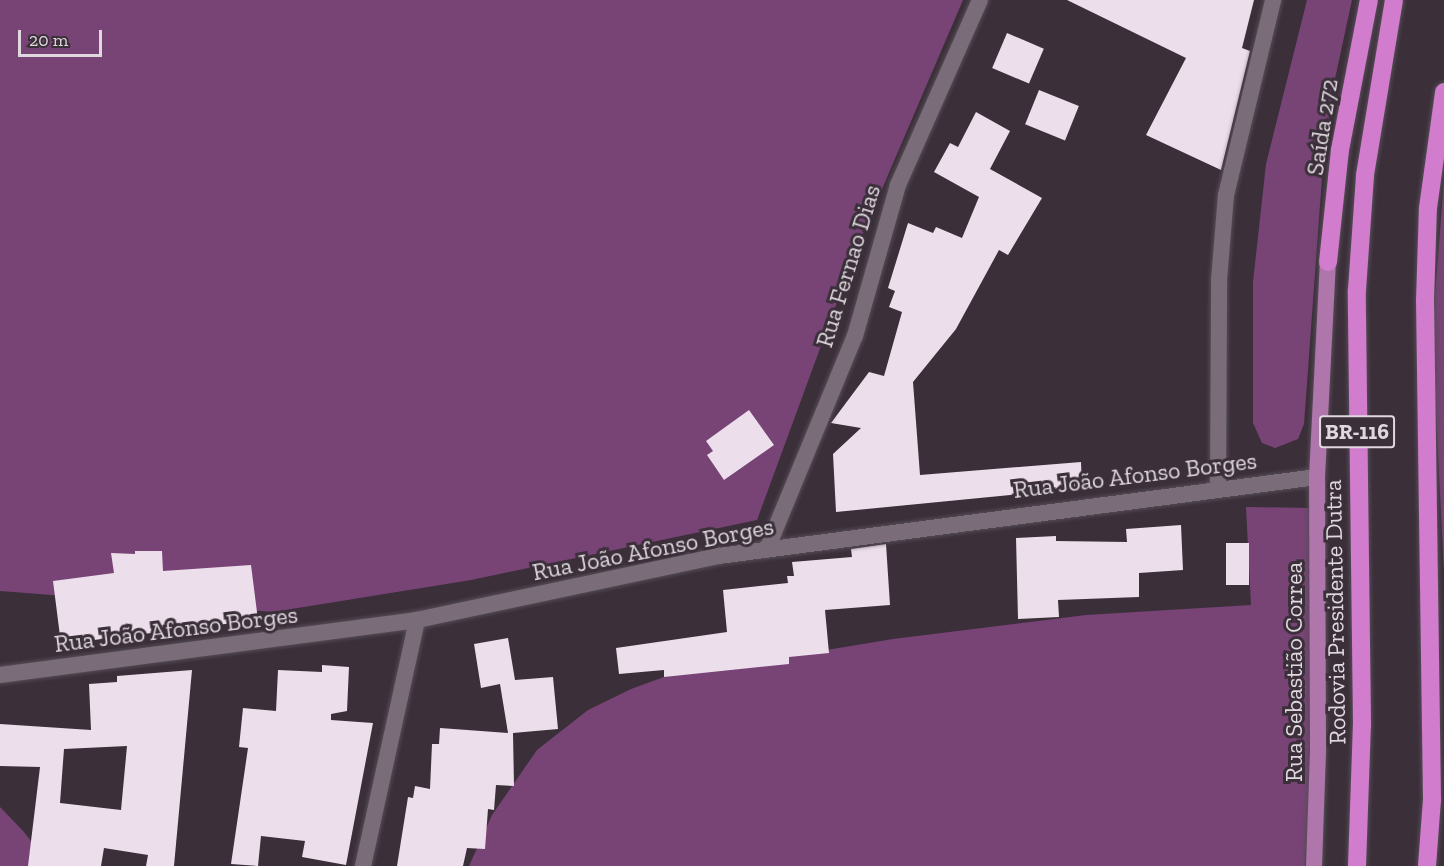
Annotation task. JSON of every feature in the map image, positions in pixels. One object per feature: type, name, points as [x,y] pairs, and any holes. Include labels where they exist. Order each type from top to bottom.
[{"type":"highway","name":"Saída 272","points":[[1328,262],[1340,150],[1369,0]]},
{"type":"highway","name":"Rodovia Presidente Dutra","points":[[1357,866],[1362,724],[1357,290],[1366,164],[1394,0]]},
{"type":"highway","name":"BR-116","points":[[1427,866],[1432,800],[1425,301],[1428,208],[1444,92]]},
{"type":"main road","name":"Rua Sebastião Correa","points":[[1314,866],[1318,751],[1317,477],[1328,262]]},
{"type":"street","name":"Rua Fernao Dias","points":[[767,549],[855,336],[898,185],[980,0]]},
{"type":"street","points":[[1218,488],[1218,280],[1226,195],[1273,0]]},
{"type":"street","name":"Rua João Afonso Borges","points":[[0,675],[417,620],[767,549],[1218,488],[1317,477]]},
{"type":"street","points":[[363,866],[417,620]]},
{"type":"shaded area","points":[[0,0],[963,0],[858,245],[757,520],[471,580],[273,612],[0,591]]},
{"type":"shaded area","points":[[1307,0],[1352,0],[1333,88],[1322,178],[1304,424],[1298,439],[1275,448],[1262,443],[1253,423],[1253,282],[1266,164]]},
{"type":"shaded area","points":[[1444,179],[1444,572],[1432,335]]},
{"type":"shaded area","points":[[1246,507],[1311,508],[1310,793],[1305,866],[469,866],[492,815],[537,750],[588,710],[631,689],[664,677],[893,639],[1086,615],[1251,605]]},
{"type":"shaded area","points":[[0,807],[24,832],[50,866],[0,866]]},
{"type":"building","points":[[1067,0],[1254,0],[1242,48],[1250,51],[1221,170],[1146,135],[1186,58]]},
{"type":"building","points":[[1007,33],[1044,49],[1029,84],[992,68]]},
{"type":"building","points":[[1039,90],[1079,106],[1065,140],[1025,124]]},
{"type":"building","points":[[976,112],[1010,131],[990,169],[1042,198],[1008,255],[999,250],[956,329],[913,382],[920,475],[1081,462],[1082,488],[836,512],[833,454],[861,428],[831,423],[869,372],[884,376],[902,312],[889,307],[895,291],[888,288],[908,223],[933,233],[936,227],[962,238],[979,197],[934,172],[950,143],[958,147]]},
{"type":"building","points":[[749,410],[774,445],[724,480],[707,455],[713,451],[706,441]]},
{"type":"building","points":[[1181,525],[1183,570],[1139,573],[1139,597],[1058,600],[1059,617],[1018,619],[1016,538],[1056,536],[1056,541],[1127,542],[1126,529]]},
{"type":"building","points":[[1226,543],[1249,543],[1249,585],[1226,585]]},
{"type":"building","points":[[886,544],[890,605],[825,610],[829,653],[789,657],[789,664],[664,677],[664,670],[619,674],[616,648],[727,632],[723,590],[788,583],[787,576],[794,576],[792,562],[852,557],[851,549]]},
{"type":"building","points":[[135,551],[162,551],[163,571],[251,565],[258,620],[61,644],[53,581],[114,573],[111,553],[135,554]]},
{"type":"building","points":[[508,638],[515,680],[553,677],[558,729],[513,733],[514,786],[496,785],[494,810],[488,809],[485,849],[467,848],[463,866],[397,866],[408,797],[413,798],[415,786],[430,789],[432,744],[439,744],[440,728],[508,733],[500,684],[481,688],[474,644]]},
{"type":"building","points":[[322,665],[349,667],[347,711],[331,714],[331,720],[373,723],[346,865],[302,857],[305,841],[261,836],[258,866],[231,864],[248,748],[239,747],[243,708],[276,711],[278,670],[322,672]]},
{"type":"building","points":[[192,670],[174,866],[146,866],[148,855],[104,848],[101,866],[28,866],[40,767],[0,766],[0,724],[91,730],[89,684],[117,682],[117,676]],"holes":[[[127,746],[121,810],[60,803],[64,749]]]}]
